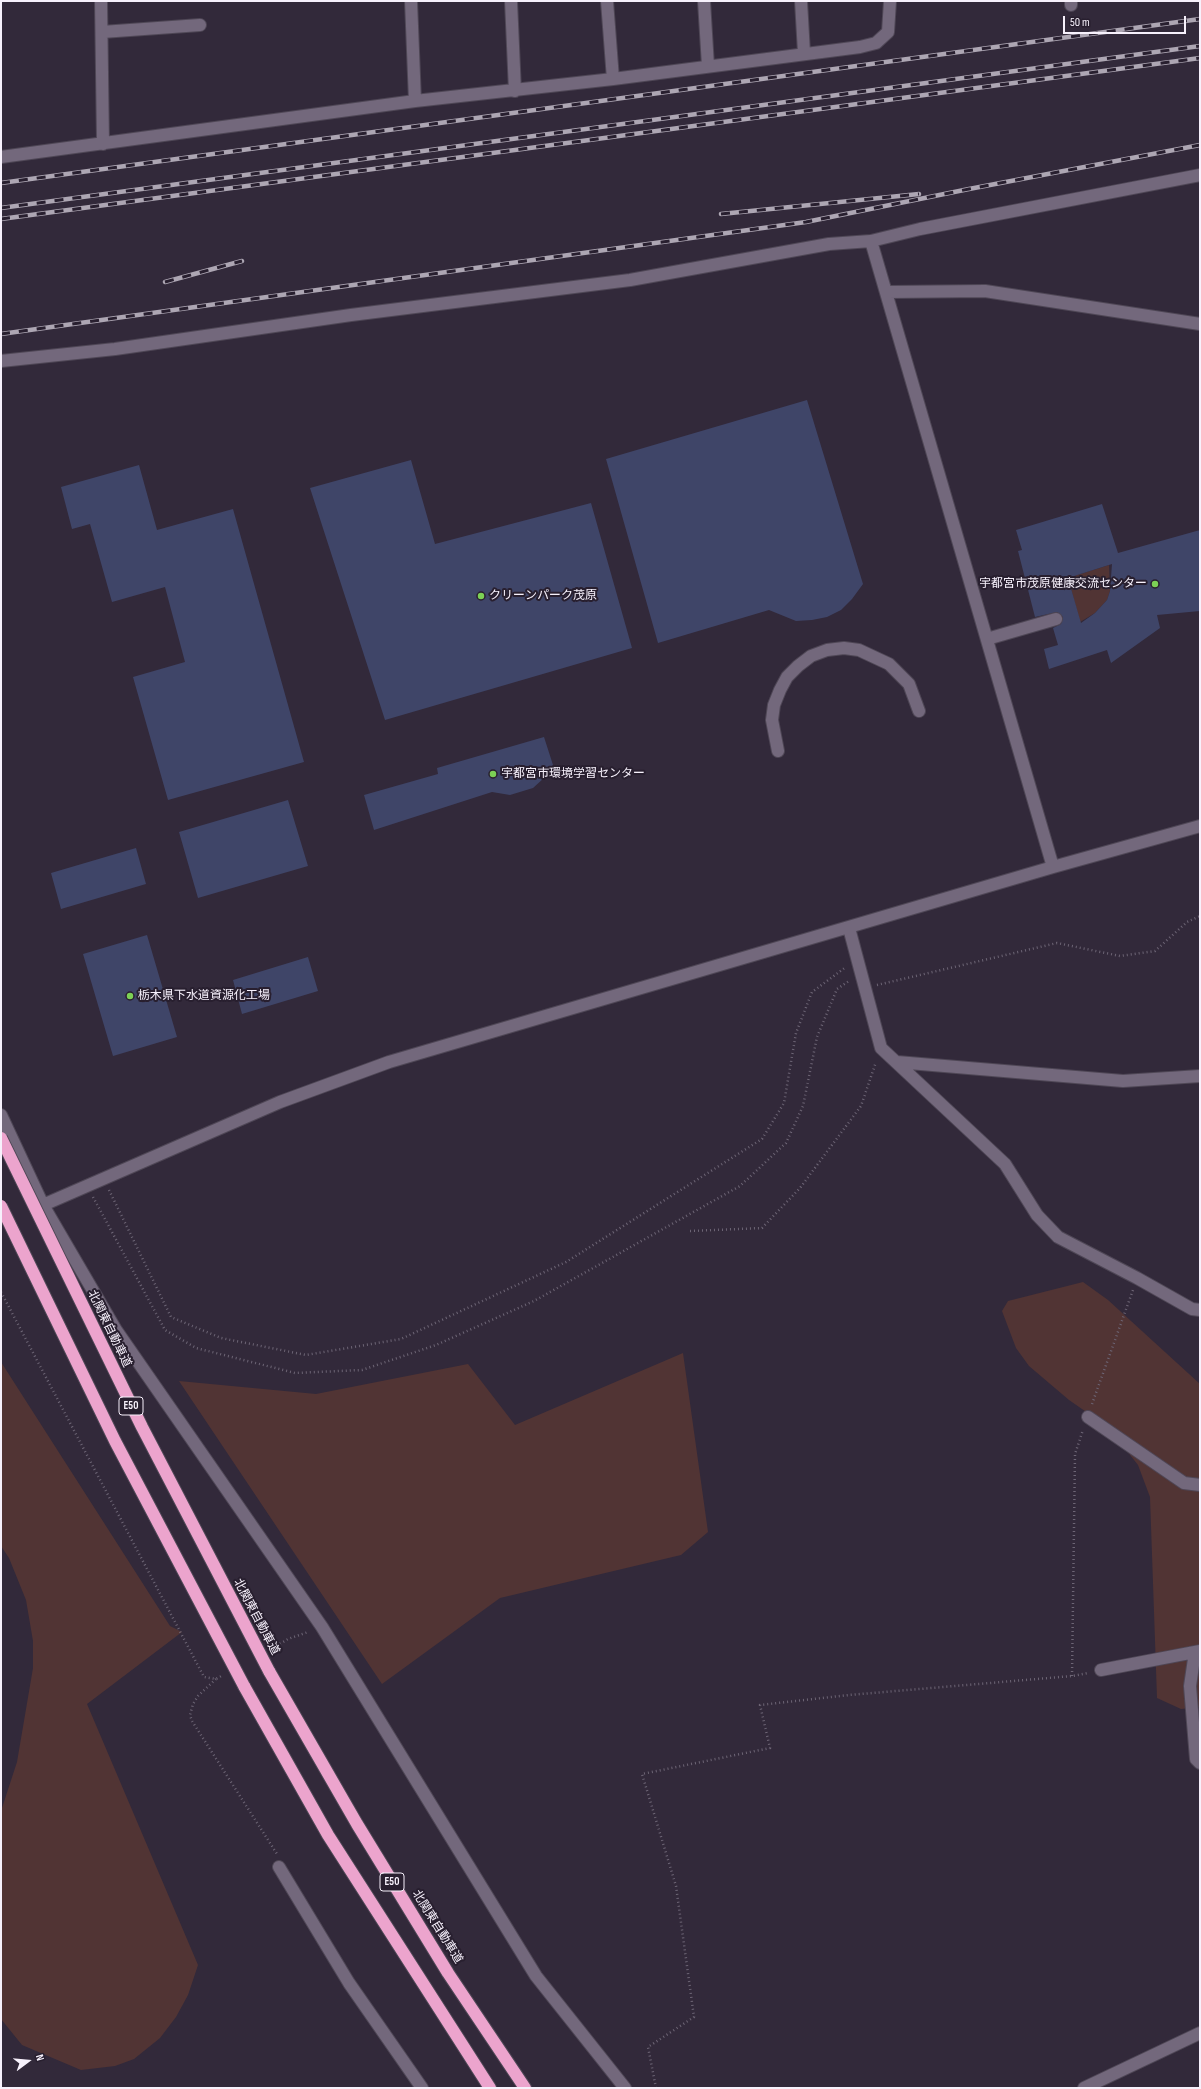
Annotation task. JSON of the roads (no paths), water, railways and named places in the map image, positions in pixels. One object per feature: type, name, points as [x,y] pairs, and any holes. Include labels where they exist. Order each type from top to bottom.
[{"type":"highway","name":"北関東自動車道","points":[[1,1138],[142,1427],[269,1671],[356,1824],[448,1972],[524,2088]]},
{"type":"highway","name":"E50","points":[[1,1206],[115,1441],[244,1686],[328,1835],[490,2088]]},
{"type":"street","points":[[101,1],[103,144]]},
{"type":"street","points":[[411,1],[415,101]]},
{"type":"street","points":[[510,1],[515,91]]},
{"type":"street","points":[[607,1],[613,80]]},
{"type":"street","points":[[704,1],[708,66]]},
{"type":"street","points":[[801,1],[804,53]]},
{"type":"street","points":[[1,157],[415,101],[613,80],[804,53],[860,47],[876,43],[888,32],[890,1]]},
{"type":"street","points":[[102,32],[200,25]]},
{"type":"street","points":[[1,362],[115,349],[351,315],[630,280],[828,244],[871,241],[920,229],[1200,175]]},
{"type":"street","points":[[871,241],[1053,867]]},
{"type":"street","points":[[887,292],[985,291],[1200,324]]},
{"type":"street","points":[[987,639],[1056,619]]},
{"type":"street","points":[[778,751],[772,720],[774,705],[780,690],[787,677],[798,666],[811,656],[827,650],[844,648],[859,650],[889,664],[909,684],[919,711]]},
{"type":"street","points":[[43,1205],[280,1102],[389,1062],[1053,867],[1200,826]]},
{"type":"street","points":[[849,928],[881,1048],[1005,1164],[1037,1215],[1058,1237],[1137,1278],[1192,1309],[1200,1310]]},
{"type":"street","points":[[897,1062],[1123,1080],[1200,1076]]},
{"type":"street","points":[[1,1115],[43,1205],[116,1330],[322,1627],[536,1976],[625,2088]]},
{"type":"street","points":[[1088,1417],[1184,1483],[1200,1485]]},
{"type":"street","points":[[1101,1670],[1198,1652],[1190,1686],[1196,1759],[1200,1762]]},
{"type":"street","points":[[279,1867],[349,1984],[422,2088]]},
{"type":"street","points":[[1084,2088],[1200,2033]]},
{"type":"railway","points":[[1,183],[1200,19]]},
{"type":"railway","points":[[1,208],[1200,46]]},
{"type":"railway","points":[[1,219],[1200,58]]},
{"type":"railway","points":[[1,334],[806,222],[1200,145]]},
{"type":"railway","points":[[721,214],[919,194]]},
{"type":"railway","points":[[165,282],[242,261]]},
{"type":"place","name":"宇都宮市茂原健康交流センター","points":[[1155,584]]},
{"type":"place","name":"クリーンパーク茂原","points":[[481,596]]},
{"type":"place","name":"宇都宮市環境学習センター","points":[[493,774]]},
{"type":"place","name":"栃木県下水道資源化工場","points":[[130,996]]}]
